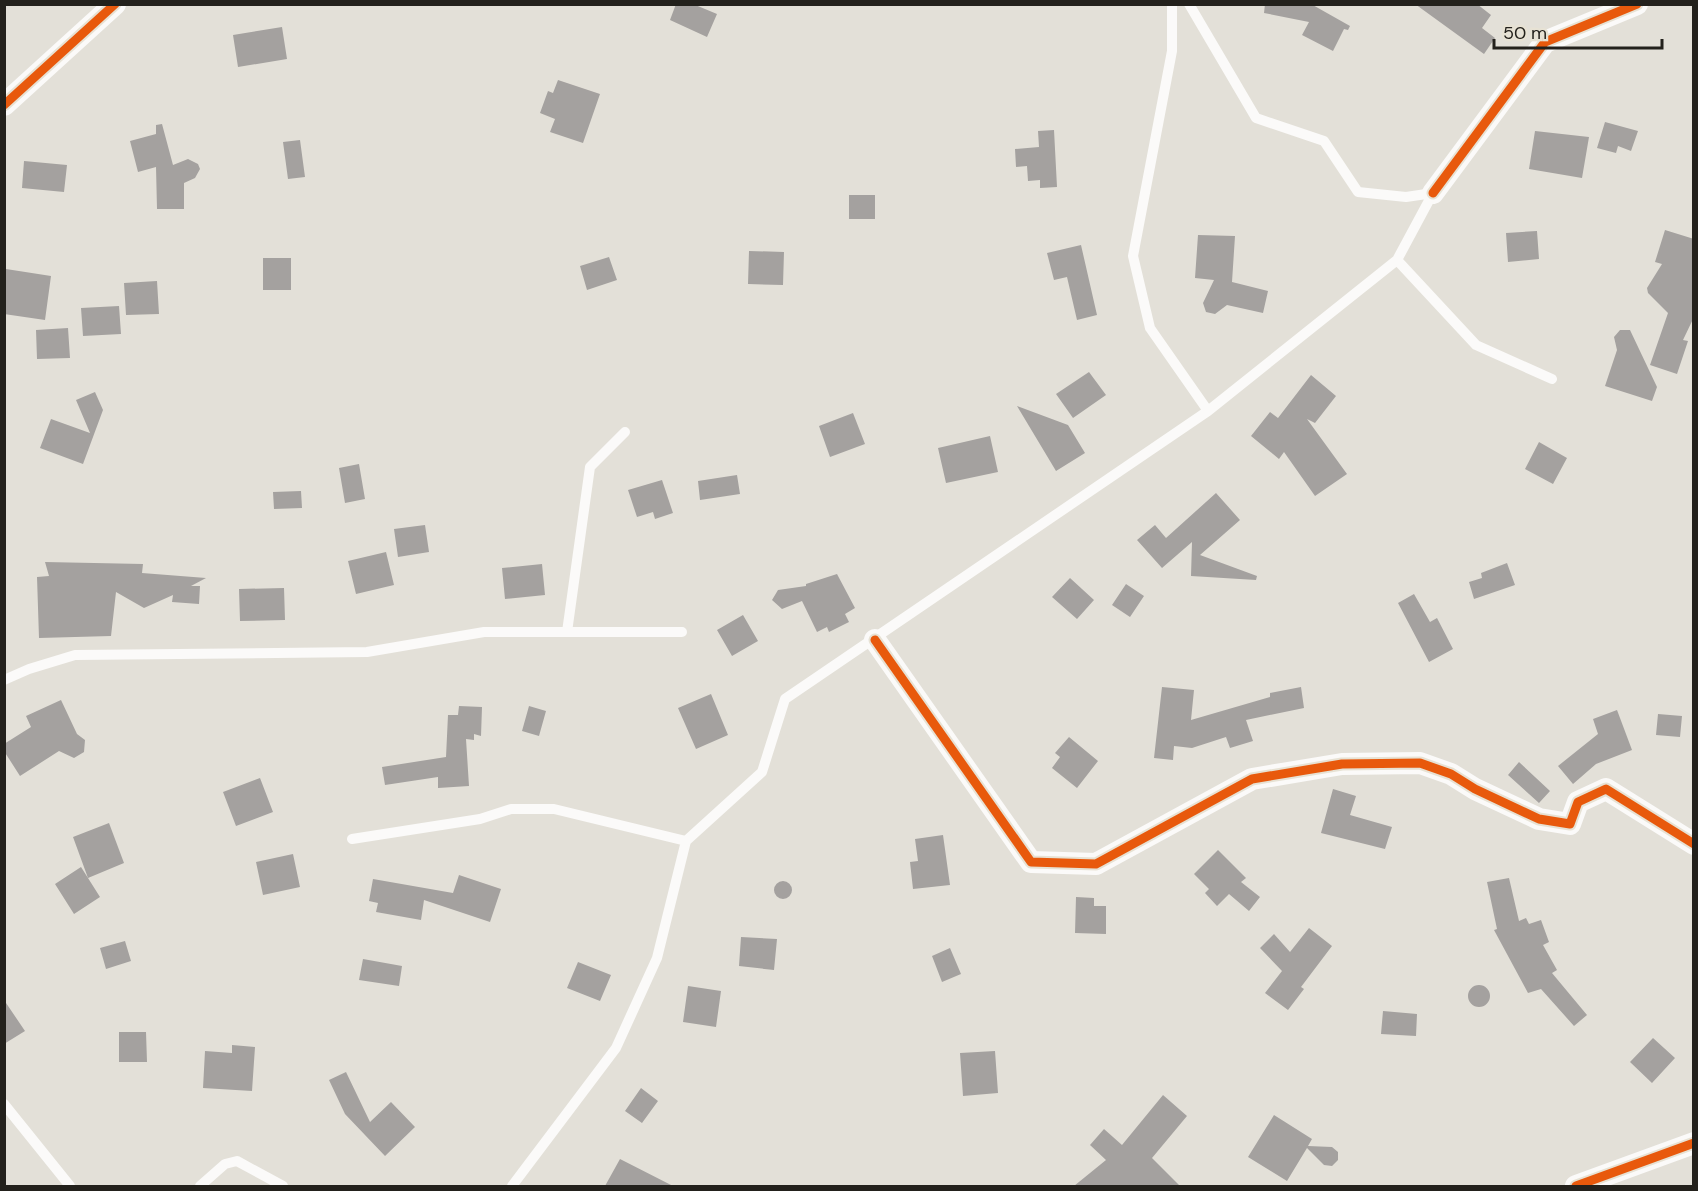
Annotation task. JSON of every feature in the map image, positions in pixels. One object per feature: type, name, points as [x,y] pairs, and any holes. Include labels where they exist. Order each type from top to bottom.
[{"type":"street","points":[[4,105],[116,4]]},
{"type":"street","points":[[1433,193],[1545,42],[1637,4]]},
{"type":"street","points":[[875,640],[1031,862],[1096,864],[1252,779],[1342,764],[1420,763],[1451,774],[1475,789],[1539,819],[1570,824],[1578,802],[1606,789],[1694,844]]},
{"type":"street","points":[[1576,1186],[1694,1143]]},
{"type":"lane","points":[[1172,4],[1172,51],[1133,256],[1150,328],[1208,411]]},
{"type":"lane","points":[[1189,4],[1256,118],[1324,141],[1358,192],[1406,197],[1433,193]]},
{"type":"lane","points":[[512,1186],[616,1048],[657,958],[686,842],[762,772],[785,699],[875,640],[1208,411],[1397,260],[1433,193]]},
{"type":"lane","points":[[1397,260],[1476,345],[1552,379]]},
{"type":"lane","points":[[567,632],[590,467],[625,432]]},
{"type":"lane","points":[[4,680],[29,669],[75,655],[367,652],[484,632],[682,632]]},
{"type":"lane","points":[[352,839],[480,819],[511,809],[554,809],[686,842]]},
{"type":"lane","points":[[4,1104],[70,1186]]},
{"type":"lane","points":[[200,1186],[225,1164],[237,1161],[284,1186]]},
{"type":"building","points":[[676,4],[693,4],[717,14],[707,37],[670,20]]},
{"type":"building","points":[[1265,4],[1311,4],[1350,26],[1348,30],[1344,29],[1333,51],[1302,35],[1309,22],[1264,13]]},
{"type":"building","points":[[1415,4],[1477,4],[1491,15],[1482,28],[1495,38],[1484,54]]},
{"type":"building","points":[[282,27],[287,59],[238,67],[233,35]]},
{"type":"building","points":[[558,80],[600,94],[583,143],[550,132],[555,119],[540,113],[548,91],[553,93]]},
{"type":"building","points":[[1605,122],[1638,131],[1631,151],[1618,146],[1616,153],[1597,148]]},
{"type":"building","points":[[162,124],[173,165],[188,159],[198,164],[200,169],[195,178],[184,183],[184,209],[157,209],[156,167],[138,172],[130,141],[156,134],[156,125]]},
{"type":"building","points":[[1054,130],[1057,187],[1040,188],[1040,180],[1028,181],[1027,166],[1016,167],[1015,149],[1039,147],[1038,131]]},
{"type":"building","points":[[1535,131],[1589,137],[1582,178],[1529,169]]},
{"type":"building","points":[[300,140],[305,177],[288,179],[283,142]]},
{"type":"building","points":[[24,161],[67,165],[64,192],[22,188]]},
{"type":"building","points":[[849,195],[875,195],[875,219],[849,219]]},
{"type":"building","points":[[1665,230],[1694,239],[1694,317],[1683,340],[1688,341],[1677,374],[1650,365],[1668,313],[1648,293],[1647,288],[1662,264],[1655,262]]},
{"type":"building","points":[[1537,231],[1539,259],[1508,262],[1506,233]]},
{"type":"building","points":[[1198,235],[1235,236],[1232,282],[1268,291],[1263,313],[1227,305],[1215,314],[1206,312],[1203,303],[1214,280],[1195,278]]},
{"type":"building","points":[[1081,245],[1097,315],[1077,320],[1067,277],[1054,280],[1047,253]]},
{"type":"building","points":[[749,251],[784,252],[783,285],[748,284]]},
{"type":"building","points":[[609,257],[617,280],[587,290],[580,266]]},
{"type":"building","points":[[263,258],[291,258],[291,290],[263,290]]},
{"type":"building","points":[[6,269],[51,276],[45,320],[4,314]]},
{"type":"building","points":[[157,281],[159,314],[126,315],[124,283]]},
{"type":"building","points":[[119,306],[121,334],[83,336],[81,308]]},
{"type":"building","points":[[68,328],[70,358],[37,359],[36,330]]},
{"type":"building","points":[[1620,330],[1630,330],[1657,387],[1652,401],[1605,386],[1617,350],[1614,337]]},
{"type":"building","points":[[1089,372],[1106,395],[1073,418],[1056,394]]},
{"type":"building","points":[[1311,375],[1336,396],[1315,423],[1307,419],[1347,474],[1315,496],[1284,452],[1279,459],[1251,436],[1270,412],[1278,418]]},
{"type":"building","points":[[95,392],[103,410],[83,464],[40,448],[51,419],[90,433],[76,400]]},
{"type":"building","points":[[1017,406],[1068,425],[1085,453],[1056,471]]},
{"type":"building","points":[[853,413],[865,444],[830,457],[819,426]]},
{"type":"building","points":[[990,436],[998,472],[946,483],[938,448]]},
{"type":"building","points":[[1539,442],[1567,458],[1553,484],[1525,469]]},
{"type":"building","points":[[359,464],[365,499],[345,503],[339,468]]},
{"type":"building","points":[[737,475],[740,494],[700,500],[698,481]]},
{"type":"building","points":[[662,480],[673,513],[655,519],[653,512],[637,517],[628,490]]},
{"type":"building","points":[[301,491],[302,508],[274,509],[273,492]]},
{"type":"building","points":[[1216,493],[1240,520],[1200,555],[1257,576],[1256,580],[1191,576],[1192,542],[1162,568],[1137,540],[1155,525],[1166,538]]},
{"type":"building","points":[[425,525],[429,552],[398,557],[394,529]]},
{"type":"building","points":[[386,552],[394,585],[356,594],[348,561]]},
{"type":"building","points":[[45,562],[143,564],[142,573],[206,578],[191,586],[200,586],[199,604],[172,602],[173,595],[144,608],[116,592],[111,636],[39,638],[37,577],[49,576]]},
{"type":"building","points":[[1507,563],[1515,585],[1474,599],[1469,582],[1482,578],[1481,573]]},
{"type":"building","points":[[542,564],[545,595],[505,599],[502,568]]},
{"type":"building","points":[[837,574],[855,608],[845,614],[849,622],[829,632],[827,627],[817,632],[802,601],[782,609],[772,600],[778,590],[806,586],[806,584]]},
{"type":"building","points":[[1070,578],[1094,600],[1077,619],[1052,597]]},
{"type":"building","points":[[1126,584],[1144,596],[1130,617],[1112,605]]},
{"type":"building","points":[[284,588],[285,620],[240,621],[239,589]]},
{"type":"building","points":[[1414,594],[1430,622],[1437,618],[1453,649],[1429,662],[1398,603]]},
{"type":"building","points":[[743,615],[758,641],[732,656],[717,630]]},
{"type":"building","points":[[1162,687],[1194,690],[1191,720],[1270,697],[1270,693],[1301,687],[1304,708],[1246,720],[1253,741],[1230,748],[1226,737],[1192,748],[1174,746],[1173,760],[1154,758]]},
{"type":"building","points":[[711,694],[728,735],[696,749],[678,708]]},
{"type":"building","points":[[61,700],[77,734],[85,740],[84,752],[74,758],[59,751],[20,776],[4,751],[4,744],[31,727],[26,716]]},
{"type":"building","points":[[459,706],[482,707],[481,736],[474,734],[474,740],[466,739],[469,786],[438,788],[438,777],[385,785],[382,767],[446,757],[448,715],[458,715]]},
{"type":"building","points":[[529,706],[546,711],[539,736],[522,731]]},
{"type":"building","points":[[1617,710],[1632,750],[1596,764],[1573,784],[1558,766],[1598,734],[1593,719]]},
{"type":"building","points":[[1658,714],[1682,716],[1680,737],[1656,735]]},
{"type":"building","points":[[1069,737],[1098,761],[1077,788],[1052,768],[1060,757],[1055,753]]},
{"type":"building","points":[[1519,762],[1550,791],[1539,803],[1508,775]]},
{"type":"building","points":[[260,778],[273,812],[236,826],[223,792]]},
{"type":"building","points":[[1333,789],[1356,796],[1350,815],[1392,827],[1385,849],[1321,833]]},
{"type":"building","points":[[109,823],[124,863],[88,878],[73,837]]},
{"type":"building","points":[[943,835],[950,885],[913,889],[910,862],[918,861],[915,839]]},
{"type":"building","points":[[1218,850],[1246,878],[1241,882],[1260,897],[1249,911],[1229,894],[1217,906],[1205,893],[1209,889],[1194,874]]},
{"type":"building","points":[[293,854],[300,887],[263,895],[256,862]]},
{"type":"building","points":[[81,867],[100,897],[74,914],[55,884]]},
{"type":"building","points":[[459,875],[501,889],[490,922],[424,900],[421,920],[376,912],[378,903],[369,901],[373,879],[453,893]]},
{"type":"building","points":[[1509,878],[1519,921],[1526,918],[1529,924],[1541,920],[1549,942],[1543,945],[1557,970],[1552,973],[1587,1015],[1574,1026],[1541,989],[1528,993],[1494,930],[1497,929],[1487,882]]},
{"type":"building","points":[[783,881],[789,884],[792,890],[789,896],[783,899],[777,896],[774,890],[777,884]]},
{"type":"building","points":[[1076,897],[1094,898],[1094,906],[1106,906],[1106,934],[1075,933]]},
{"type":"building","points":[[1309,928],[1332,946],[1301,987],[1304,989],[1288,1010],[1265,993],[1282,971],[1260,948],[1274,934],[1290,952]]},
{"type":"building","points":[[741,937],[777,939],[774,970],[739,966]]},
{"type":"building","points":[[125,941],[131,961],[106,969],[100,948]]},
{"type":"building","points":[[950,948],[961,974],[942,982],[932,956]]},
{"type":"building","points":[[363,959],[402,966],[399,986],[359,980]]},
{"type":"building","points":[[578,962],[611,975],[600,1001],[567,988]]},
{"type":"building","points":[[1479,985],[1487,988],[1490,996],[1487,1004],[1479,1007],[1471,1004],[1468,996],[1471,988]]},
{"type":"building","points":[[688,986],[721,991],[716,1027],[683,1022]]},
{"type":"building","points":[[4,1000],[25,1031],[4,1044]]},
{"type":"building","points":[[1383,1011],[1417,1014],[1416,1036],[1381,1034]]},
{"type":"building","points":[[119,1032],[146,1032],[147,1062],[119,1062]]},
{"type":"building","points":[[1653,1038],[1675,1058],[1652,1083],[1630,1062]]},
{"type":"building","points":[[232,1045],[255,1047],[252,1091],[203,1088],[205,1051],[232,1053]]},
{"type":"building","points":[[995,1051],[998,1093],[963,1096],[960,1053]]},
{"type":"building","points":[[346,1072],[370,1122],[391,1102],[415,1127],[385,1156],[345,1114],[329,1080]]},
{"type":"building","points":[[641,1088],[658,1101],[642,1123],[625,1111]]},
{"type":"building","points":[[1163,1095],[1187,1116],[1152,1158],[1180,1186],[1074,1186],[1106,1160],[1090,1145],[1104,1129],[1122,1145]]},
{"type":"building","points":[[1274,1115],[1312,1139],[1308,1146],[1332,1147],[1338,1152],[1338,1160],[1332,1166],[1324,1165],[1307,1148],[1287,1181],[1248,1157]]},
{"type":"building","points":[[620,1159],[673,1186],[605,1186]]},
{"type":"cycle path","points":[[4,105],[115,4]]},
{"type":"cycle path","points":[[1433,193],[1545,42],[1637,4]]},
{"type":"cycle path","points":[[875,640],[1031,862],[1096,864],[1252,779],[1342,764],[1420,763],[1451,774],[1475,789],[1539,819],[1570,824],[1578,802],[1606,789],[1694,844]]},
{"type":"cycle path","points":[[1576,1186],[1694,1143]]}]
